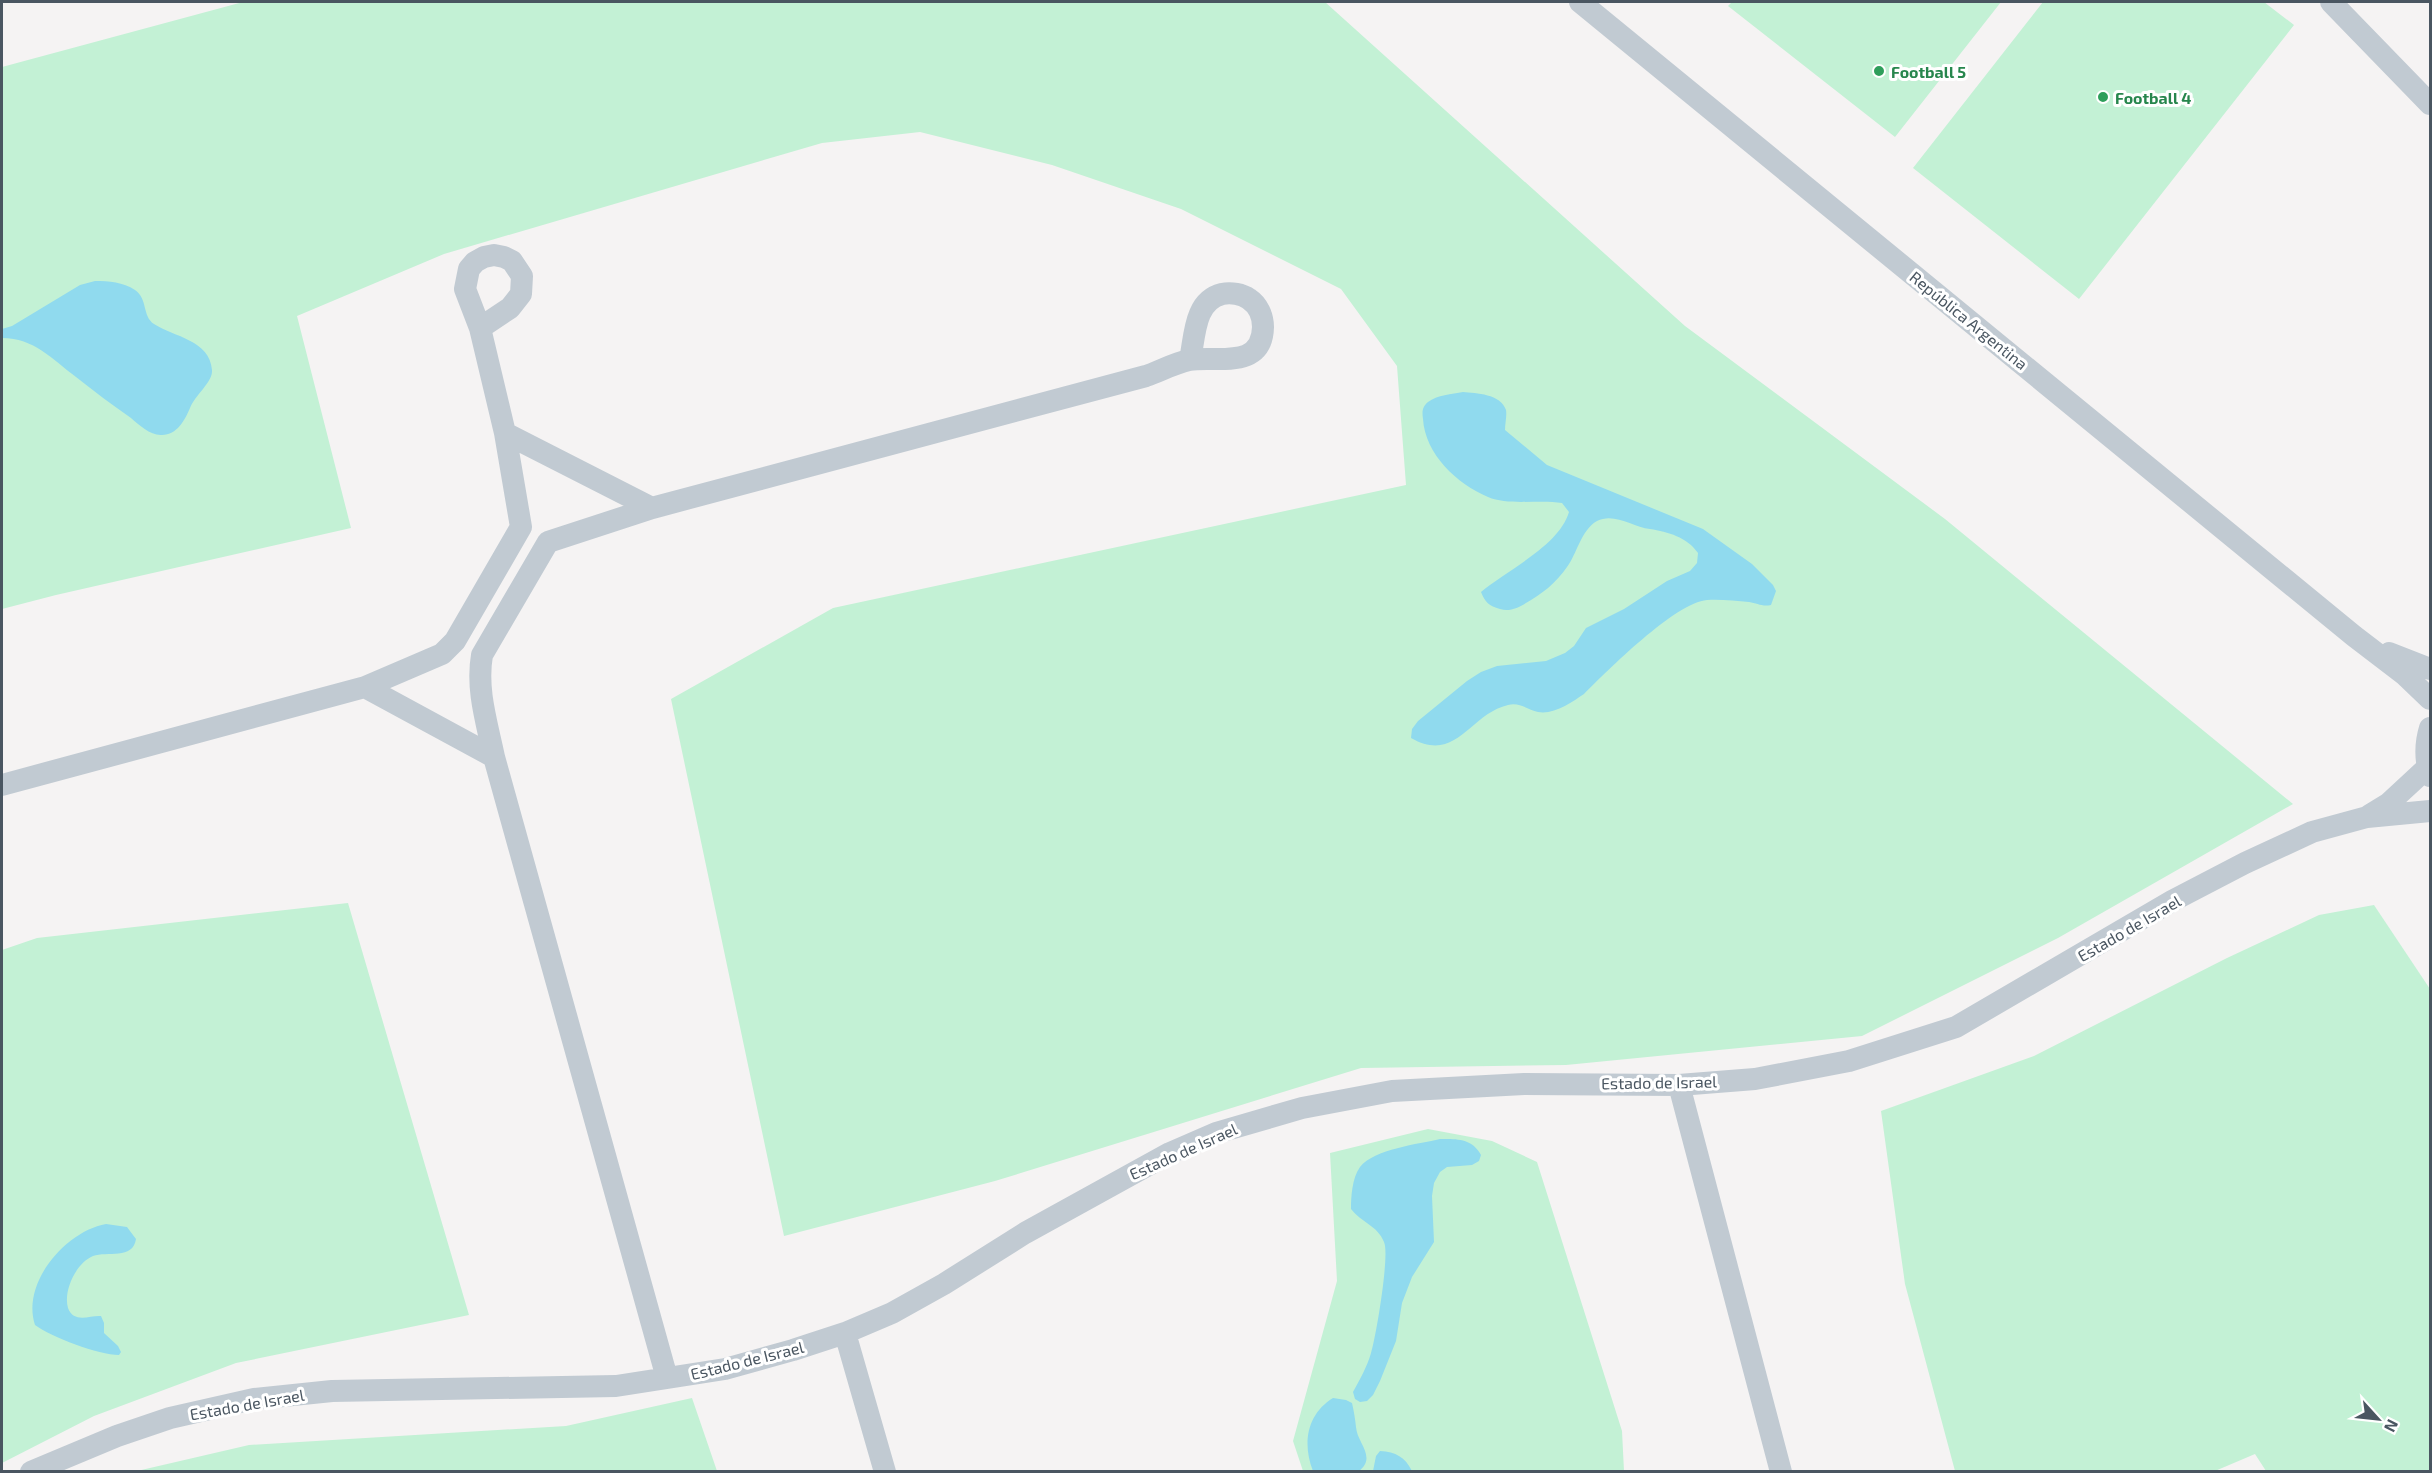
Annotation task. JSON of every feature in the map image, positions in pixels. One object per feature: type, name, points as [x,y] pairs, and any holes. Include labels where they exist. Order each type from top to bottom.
[{"type":"street","name":"República Argentina","points":[[1580,2],[2405,675],[2430,699]]},
{"type":"street","points":[[2331,2],[2430,104]]},
{"type":"street","points":[[2,785],[365,687],[442,654],[455,641],[521,527],[505,433],[480,328]]},
{"type":"street","points":[[667,1378],[494,757],[481,699],[479,675],[483,655],[548,542],[652,508],[1146,376],[1190,360]]},
{"type":"street","points":[[505,433],[652,508]]},
{"type":"street","points":[[521,527],[548,542]]},
{"type":"street","name":"República Argentina","points":[[2358,638],[2430,669]]},
{"type":"street","points":[[455,641],[483,655]]},
{"type":"street","points":[[365,687],[494,757]]},
{"type":"street","points":[[2429,771],[2426,741],[2430,728]]},
{"type":"street","name":"Estado de Israel","points":[[2367,817],[2388,804],[2429,771]]},
{"type":"street","name":"Estado de Israel","points":[[31,1472],[117,1436],[159,1422],[254,1399],[332,1390],[616,1386],[725,1369],[845,1333],[892,1312],[944,1284],[1025,1233],[1170,1153],[1216,1133],[1349,1097],[1392,1091],[1524,1084],[1679,1085],[1755,1079],[1849,1061],[1956,1027],[2121,931],[2245,863],[2312,832],[2367,817],[2430,811]]},
{"type":"street","points":[[1679,1085],[1781,1472]]},
{"type":"street","points":[[845,1333],[885,1472]]},
{"type":"green space","points":[[243,2],[1325,2],[1685,326],[1945,519],[2293,804],[2058,938],[1862,1036],[1566,1065],[1361,1068],[995,1181],[784,1236],[671,699],[833,608],[1406,485],[1397,366],[1341,289],[1181,209],[1052,165],[920,132],[822,143],[444,254],[297,316],[351,528],[2,609],[2,67]]},
{"type":"green space","name":"Football 5","points":[[1732,2],[2001,2],[1895,137],[1728,6]]},
{"type":"green space","name":"Football 4","points":[[2043,2],[2264,2],[2294,25],[2079,299],[1913,168]]},
{"type":"green space","points":[[348,903],[469,1315],[236,1363],[94,1416],[2,1463],[2,950],[37,938]]},
{"type":"green space","points":[[2374,905],[2430,989],[2430,1471],[2266,1471],[2255,1454],[2215,1471],[1955,1471],[1905,1284],[1881,1111],[2034,1056],[2227,958],[2319,915]]},
{"type":"green space","points":[[1428,1129],[1492,1141],[1537,1162],[1622,1431],[1624,1471],[1303,1471],[1293,1441],[1337,1281],[1330,1153]]},
{"type":"green space","points":[[692,1398],[717,1471],[137,1471],[249,1445],[566,1426]]},
{"type":"water","points":[[95,281],[116,282],[135,290],[142,298],[150,321],[198,346],[210,360],[212,375],[176,430],[162,435],[149,432],[42,351],[24,342],[2,338],[2,329],[12,326],[80,285]]},
{"type":"water","points":[[1463,392],[1488,395],[1499,401],[1506,410],[1505,430],[1547,465],[1703,529],[1752,564],[1773,585],[1776,591],[1771,605],[1717,600],[1694,604],[1678,612],[1642,639],[1584,694],[1562,707],[1550,712],[1538,712],[1516,705],[1508,705],[1495,710],[1452,741],[1440,745],[1427,744],[1411,738],[1412,729],[1418,721],[1481,672],[1497,666],[1546,661],[1565,653],[1574,646],[1586,628],[1624,609],[1667,581],[1690,571],[1697,563],[1698,553],[1694,547],[1677,536],[1617,519],[1603,519],[1587,530],[1571,562],[1543,592],[1513,609],[1503,610],[1490,605],[1481,592],[1531,557],[1555,536],[1569,512],[1562,503],[1515,502],[1488,497],[1454,476],[1436,456],[1425,432],[1423,410],[1428,402],[1436,398]]},
{"type":"water","points":[[1440,1139],[1468,1142],[1481,1155],[1479,1161],[1472,1165],[1447,1167],[1440,1172],[1434,1183],[1432,1196],[1434,1242],[1412,1277],[1402,1303],[1396,1341],[1380,1381],[1373,1395],[1367,1401],[1360,1402],[1355,1399],[1353,1392],[1363,1373],[1373,1344],[1382,1296],[1385,1250],[1384,1242],[1378,1232],[1351,1209],[1355,1177],[1360,1167],[1375,1156],[1397,1148]]},
{"type":"water","points":[[106,1224],[127,1227],[136,1239],[134,1246],[119,1254],[93,1256],[87,1260],[72,1278],[67,1301],[68,1308],[74,1316],[83,1318],[101,1316],[104,1333],[118,1346],[121,1352],[119,1355],[88,1349],[42,1330],[35,1325],[32,1309],[41,1276],[50,1261],[76,1237]]},
{"type":"water","points":[[1333,1398],[1352,1403],[1357,1433],[1366,1455],[1364,1466],[1359,1471],[1313,1471],[1308,1450],[1309,1430],[1317,1412]]},
{"type":"water","points":[[1380,1451],[1399,1456],[1412,1471],[1373,1471],[1376,1456]]},
{"type":"place","name":"Football 5","points":[[1879,71]]},
{"type":"place","name":"Football 4","points":[[2103,97]]}]
